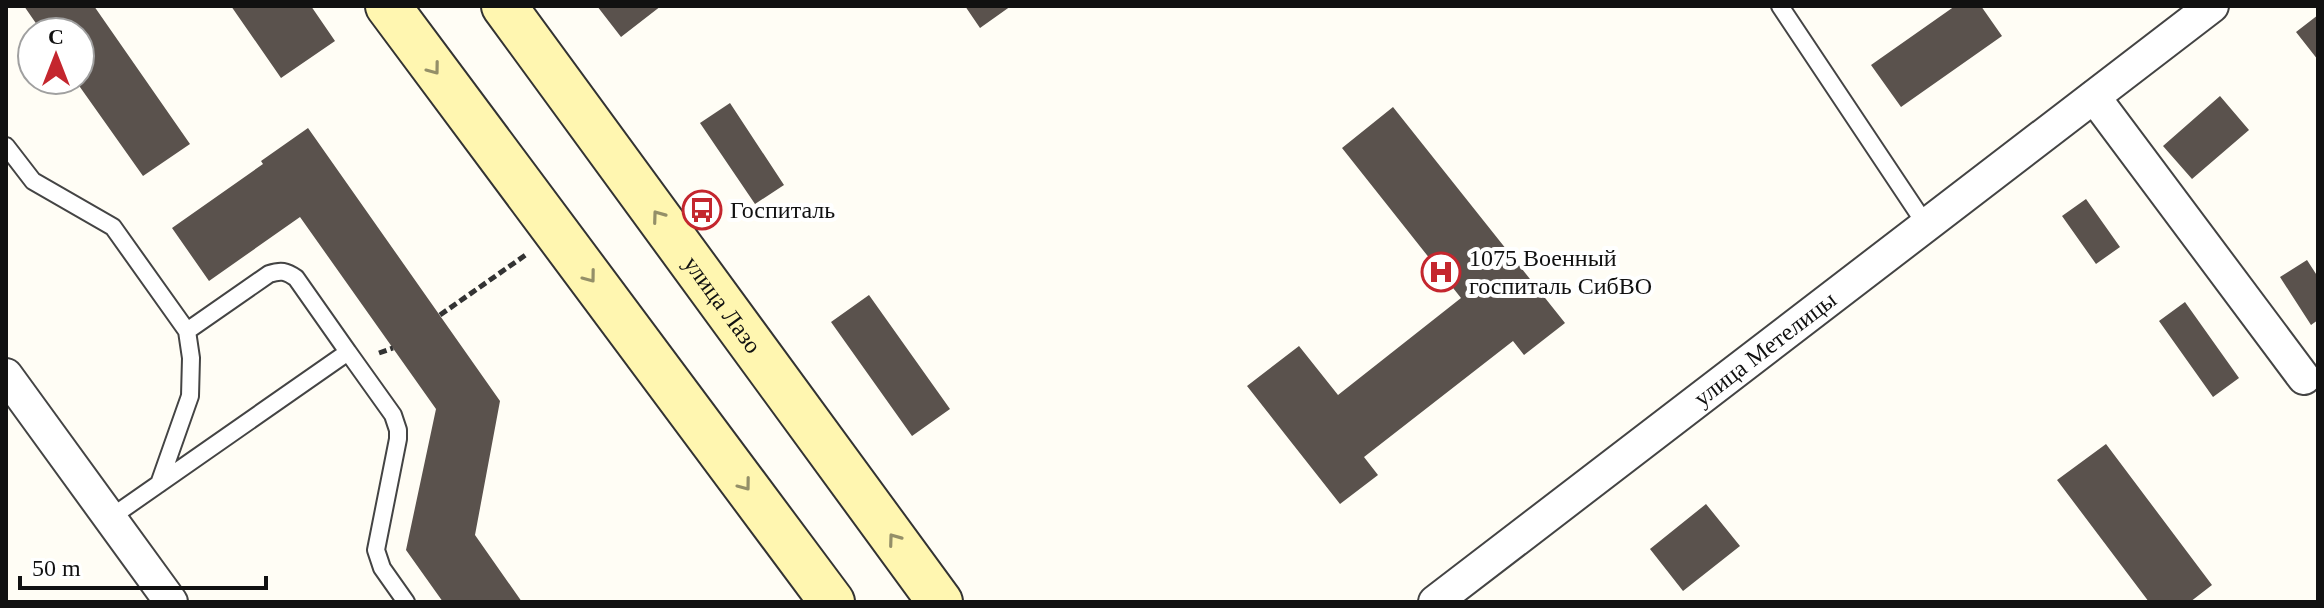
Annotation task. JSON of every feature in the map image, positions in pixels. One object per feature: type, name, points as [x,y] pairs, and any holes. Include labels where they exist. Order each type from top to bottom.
[{"type":"street","points":[[388,6],[832,602]]},
{"type":"street","name":"улица Лазо","points":[[504,6],[940,602]]},
{"type":"street","name":"улица Метелицы","points":[[1435,602],[2212,6]]},
{"type":"street","points":[[2094,97],[2304,378]]},
{"type":"street","points":[[6,375],[171,602]]},
{"type":"lane","points":[[1780,6],[1926,225]]},
{"type":"lane","points":[[6,146],[33,181],[113,227],[187,331],[191,358],[190,396],[159,484]]},
{"type":"lane","points":[[187,331],[269,274],[280,270],[296,278],[397,422],[398,439],[376,550],[382,568],[406,602]]},
{"type":"lane","points":[[110,518],[348,352]]},
{"type":"path","points":[[440,315],[557,233]]},
{"type":"building","points":[[24,6],[94,6],[190,144],[143,176],[86,96],[96,96],[96,16],[31,16]]},
{"type":"building","points":[[231,6],[311,6],[335,41],[281,78]]},
{"type":"building","points":[[597,6],[661,6],[621,37]]},
{"type":"building","points":[[965,6],[1011,6],[980,28]]},
{"type":"building","points":[[1955,6],[1981,6],[2002,36],[1901,107],[1871,65]]},
{"type":"building","points":[[2318,15],[2318,60],[2296,32]]},
{"type":"building","points":[[2220,96],[2249,130],[2192,179],[2163,146]]},
{"type":"building","points":[[730,103],[784,185],[755,204],[700,123]]},
{"type":"building","points":[[1393,107],[1565,323],[1524,355],[1513,341],[1364,457],[1378,475],[1340,504],[1247,386],[1299,346],[1338,395],[1461,298],[1342,148]]},
{"type":"building","points":[[308,128],[500,401],[475,535],[522,602],[443,602],[406,550],[436,409],[300,217],[209,281],[172,228]]},
{"type":"building","points":[[2086,199],[2120,247],[2096,264],[2062,216]]},
{"type":"building","points":[[2307,260],[2318,277],[2318,320],[2311,325],[2280,277]]},
{"type":"building","points":[[869,295],[950,409],[912,436],[831,322]]},
{"type":"building","points":[[2185,302],[2239,378],[2213,397],[2159,321]]},
{"type":"building","points":[[2106,444],[2212,585],[2190,602],[2149,602],[2057,480]]},
{"type":"building","points":[[1706,504],[1740,546],[1683,591],[1650,549]]},
{"type":"place","name":"Госпиталь","points":[[702,210]]},
{"type":"place","name":"1075 Военный госпиталь СибВО","points":[[1441,272]]}]
